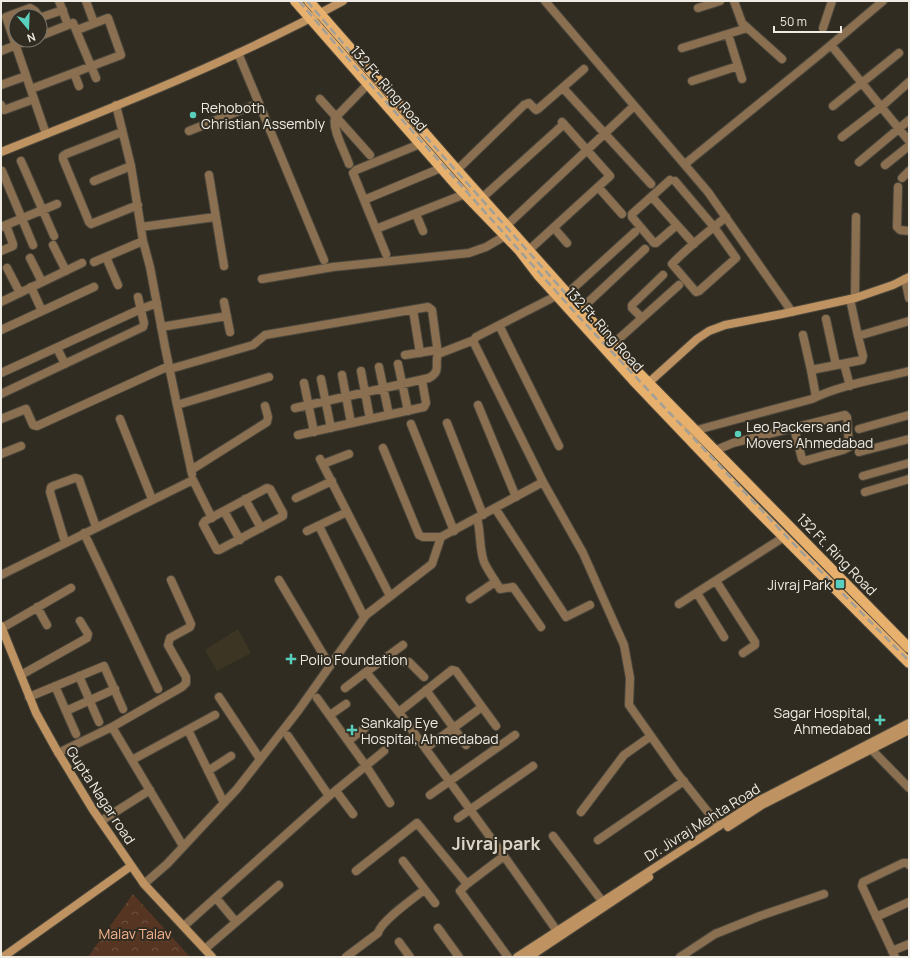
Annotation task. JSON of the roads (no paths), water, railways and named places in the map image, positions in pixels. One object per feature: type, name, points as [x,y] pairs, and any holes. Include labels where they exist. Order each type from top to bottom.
[{"type":"main road","name":"132 Ft. Ring Road","points":[[295,1],[441,168],[519,250],[556,296],[645,386],[784,536],[909,663]]},
{"type":"main road","name":"132 Ft. Ring Road","points":[[309,1],[457,170],[613,344],[645,386],[697,430],[909,648]]},
{"type":"street","points":[[59,1],[68,25]]},
{"type":"street","points":[[86,1],[94,23]]},
{"type":"street","points":[[1,152],[238,53],[343,1]]},
{"type":"street","points":[[545,1],[708,192],[792,312]]},
{"type":"street","points":[[698,8],[720,1]]},
{"type":"street","points":[[734,1],[739,17],[747,28],[782,59]]},
{"type":"street","points":[[823,28],[832,1]]},
{"type":"street","points":[[685,164],[883,1]]},
{"type":"street","points":[[48,15],[63,10]]},
{"type":"street","points":[[4,25],[8,16]]},
{"type":"street","points":[[31,89],[121,54],[109,19],[107,18],[77,30]]},
{"type":"street","points":[[48,33],[74,23],[96,78]]},
{"type":"street","points":[[682,48],[747,28]]},
{"type":"street","points":[[728,34],[742,80]]},
{"type":"street","points":[[831,45],[861,84],[909,140]]},
{"type":"street","points":[[17,48],[46,134]]},
{"type":"street","points":[[833,106],[900,52]]},
{"type":"street","points":[[238,53],[324,260]]},
{"type":"street","points":[[692,81],[738,66]]},
{"type":"street","points":[[457,170],[527,103],[537,110],[584,69]]},
{"type":"street","points":[[74,73],[79,86]]},
{"type":"street","points":[[1,85],[26,76]]},
{"type":"street","points":[[842,137],[881,107],[909,82]]},
{"type":"street","points":[[349,164],[334,125],[336,118],[367,84]]},
{"type":"street","points":[[563,88],[651,184]]},
{"type":"street","points":[[1,105],[4,110],[34,99]]},
{"type":"street","points":[[320,99],[370,155]]},
{"type":"street","points":[[189,131],[259,103]]},
{"type":"street","points":[[116,105],[131,166],[141,227],[193,480],[212,518]]},
{"type":"street","points":[[507,225],[634,106]]},
{"type":"street","points":[[859,162],[909,120]]},
{"type":"street","points":[[482,198],[563,123],[610,177],[529,250]]},
{"type":"street","points":[[122,132],[66,154],[63,159],[91,224],[138,205]]},
{"type":"street","points":[[386,254],[354,171],[420,144]]},
{"type":"street","points":[[885,165],[909,146]]},
{"type":"street","points":[[21,161],[54,236]]},
{"type":"street","points":[[94,181],[131,166]]},
{"type":"street","points":[[364,200],[441,168]]},
{"type":"street","points":[[2,171],[33,245]]},
{"type":"street","points":[[902,178],[909,171]]},
{"type":"street","points":[[208,175],[224,266]]},
{"type":"street","points":[[676,225],[656,243],[654,243],[631,216],[673,181],[714,227],[735,256],[736,260],[698,292],[694,291],[672,264],[694,244],[714,227],[726,217]]},
{"type":"street","points":[[898,187],[897,228],[900,230],[909,231]]},
{"type":"street","points":[[598,188],[622,214]]},
{"type":"street","points":[[376,229],[465,194]]},
{"type":"street","points":[[652,197],[694,244]]},
{"type":"street","points":[[1,251],[12,246],[13,244],[2,226],[57,204]]},
{"type":"street","points":[[416,214],[423,231]]},
{"type":"street","points":[[141,227],[216,217]]},
{"type":"street","points":[[811,370],[862,360],[863,356],[852,298],[856,217]]},
{"type":"street","points":[[554,228],[568,242]]},
{"type":"street","points":[[568,293],[635,232]]},
{"type":"street","points":[[262,279],[333,267],[470,253],[486,247],[505,236]]},
{"type":"street","points":[[94,262],[144,241]]},
{"type":"street","points":[[53,245],[66,271]]},
{"type":"street","points":[[581,308],[645,249]]},
{"type":"street","points":[[106,257],[118,285]]},
{"type":"street","points":[[30,258],[42,282]]},
{"type":"street","points":[[1,302],[82,262]]},
{"type":"street","points":[[7,268],[20,293]]},
{"type":"street","points":[[642,318],[632,308],[632,305],[663,275]]},
{"type":"street","points":[[645,386],[697,339],[709,331],[725,325],[792,312],[852,298],[893,285],[907,278],[909,298]]},
{"type":"street","points":[[613,344],[679,285]]},
{"type":"street","points":[[1,330],[94,286]]},
{"type":"street","points":[[31,287],[42,311]]},
{"type":"street","points":[[405,355],[438,352],[474,340],[476,337],[556,296]]},
{"type":"street","points":[[1,394],[143,328],[144,323],[138,297]]},
{"type":"street","points":[[224,302],[230,332]]},
{"type":"street","points":[[1,373],[157,303]]},
{"type":"street","points":[[1,419],[26,409],[34,425],[37,426],[169,367],[253,345],[265,334],[428,307],[432,310],[438,352],[437,369],[435,374],[422,380],[295,408]]},
{"type":"street","points":[[413,310],[420,353]]},
{"type":"street","points":[[161,327],[227,316]]},
{"type":"street","points":[[826,319],[840,364],[850,386]]},
{"type":"street","points":[[858,336],[909,322]]},
{"type":"street","points":[[499,325],[559,446]]},
{"type":"street","points":[[803,335],[816,396]]},
{"type":"street","points":[[474,340],[543,482],[583,553],[624,645],[630,678],[629,705],[684,781],[719,826]]},
{"type":"street","points":[[57,348],[65,364]]},
{"type":"street","points":[[398,364],[408,411]]},
{"type":"street","points":[[379,367],[389,415]]},
{"type":"street","points":[[697,430],[812,399],[816,396],[850,386],[909,371]]},
{"type":"street","points":[[361,372],[370,419]]},
{"type":"street","points":[[342,376],[351,423]]},
{"type":"street","points":[[177,405],[269,377]]},
{"type":"street","points":[[321,379],[332,428]]},
{"type":"street","points":[[298,435],[424,407],[426,403],[422,380]]},
{"type":"street","points":[[304,383],[314,432]]},
{"type":"street","points":[[478,405],[516,497]]},
{"type":"street","points":[[191,470],[267,422],[268,417],[265,406]]},
{"type":"street","points":[[716,450],[733,443],[845,415],[847,418],[849,447],[804,461],[802,459],[794,428]]},
{"type":"street","points":[[859,429],[909,415]]},
{"type":"street","points":[[120,419],[152,500]]},
{"type":"street","points":[[446,423],[480,516],[483,561],[495,582],[502,590],[513,587],[541,627]]},
{"type":"street","points":[[411,424],[454,531]]},
{"type":"street","points":[[859,452],[909,439]]},
{"type":"street","points":[[1,454],[21,446]]},
{"type":"street","points":[[383,448],[419,536],[423,537],[441,537],[543,482]]},
{"type":"street","points":[[349,454],[322,462],[390,596]]},
{"type":"street","points":[[863,476],[909,463]]},
{"type":"street","points":[[65,542],[50,492],[51,487],[53,486],[75,478],[79,479],[96,527]]},
{"type":"street","points":[[1,574],[193,480]]},
{"type":"street","points":[[865,492],[909,480]]},
{"type":"street","points":[[296,498],[332,481]]},
{"type":"street","points":[[266,489],[270,489],[283,514],[283,516],[220,550],[217,550],[204,524],[205,521],[212,518],[266,489]]},
{"type":"street","points":[[245,499],[261,528]]},
{"type":"street","points":[[495,508],[566,617],[590,605]]},
{"type":"street","points":[[224,511],[240,540]]},
{"type":"street","points":[[307,531],[347,512]]},
{"type":"street","points":[[319,526],[364,617]]},
{"type":"street","points":[[84,533],[158,689]]},
{"type":"street","points":[[679,604],[784,536]]},
{"type":"street","points":[[144,884],[166,864],[237,789],[298,711],[364,617],[432,564],[441,537]]},
{"type":"street","points":[[58,754],[112,727],[182,687],[186,683],[186,677],[168,642],[170,638],[190,627],[191,624],[171,580]]},
{"type":"street","points":[[279,580],[330,666]]},
{"type":"street","points":[[716,581],[756,643],[742,653]]},
{"type":"street","points":[[470,599],[495,582]]},
{"type":"street","points":[[1,627],[71,588]]},
{"type":"street","points":[[697,593],[724,637]]},
{"type":"street","points":[[37,607],[47,625]]},
{"type":"street","points":[[20,675],[86,638],[88,634],[80,621]]},
{"type":"street","name":"Gupta Nagar road","points":[[1,627],[36,713],[58,754],[100,821],[144,884],[212,957]]},
{"type":"street","points":[[345,688],[403,645]]},
{"type":"street","points":[[387,658],[390,661],[409,662],[424,677]]},
{"type":"street","points":[[29,697],[104,666],[124,709]]},
{"type":"street","points":[[399,712],[452,670],[456,671],[496,726]]},
{"type":"street","points":[[366,672],[399,712],[450,780],[557,931]]},
{"type":"street","points":[[79,676],[99,722]]},
{"type":"street","points":[[55,686],[76,734]]},
{"type":"street","points":[[66,711],[115,690]]},
{"type":"street","points":[[426,690],[466,745]]},
{"type":"street","points":[[219,697],[260,759]]},
{"type":"street","points":[[317,698],[366,766],[390,803]]},
{"type":"street","points":[[330,715],[346,704]]},
{"type":"street","points":[[426,748],[482,707]]},
{"type":"street","points":[[132,760],[216,715]]},
{"type":"street","name":"Dr. Jivraj Mehta Road","points":[[518,957],[756,802],[909,723]]},
{"type":"street","points":[[112,727],[183,846]]},
{"type":"street","points":[[348,741],[365,728]]},
{"type":"street","points":[[188,730],[224,804]]},
{"type":"street","points":[[529,957],[568,930],[762,805],[909,730]]},
{"type":"street","points":[[430,795],[515,735]]},
{"type":"street","points":[[288,736],[333,793],[352,814]]},
{"type":"street","points":[[581,812],[624,755],[651,736]]},
{"type":"street","points":[[872,749],[909,788]]},
{"type":"street","points":[[184,926],[333,793],[384,751]]},
{"type":"street","points":[[208,771],[231,756]]},
{"type":"street","points":[[458,818],[533,766]]},
{"type":"street","points":[[598,840],[684,781]]},
{"type":"street","points":[[100,821],[150,790]]},
{"type":"street","points":[[356,871],[417,823],[467,884]]},
{"type":"street","points":[[554,836],[602,901]]},
{"type":"street","points":[[504,856],[460,891],[508,957]]},
{"type":"street","points":[[403,862],[435,903]]},
{"type":"street","points":[[909,865],[907,863],[903,863],[863,882],[862,886],[894,954],[909,944]]},
{"type":"street","points":[[3,957],[131,866]]},
{"type":"street","points":[[205,949],[279,885]]},
{"type":"street","points":[[346,957],[378,933],[379,928],[390,917],[424,890]]},
{"type":"street","points":[[680,957],[716,934],[760,916],[824,894]]},
{"type":"street","points":[[216,898],[236,922]]},
{"type":"street","points":[[876,917],[909,902]]},
{"type":"street","points":[[438,928],[459,957]]},
{"type":"street","points":[[399,942],[410,957]]},
{"type":"railway","points":[[299,1],[362,75],[579,317],[785,535],[909,661]]},
{"type":"railway","points":[[307,1],[366,70],[567,295]]},
{"type":"place","name":"Rehoboth Christian Assembly","points":[[193,115]]},
{"type":"place","name":"Leo Packers and Movers Ahmedabad","points":[[738,434]]},
{"type":"place","name":"Jivraj Park","points":[[840,584]]},
{"type":"place","name":"Polio Foundation","points":[[291,659]]},
{"type":"place","name":"Sagar Hospital, Ahmedabad","points":[[880,720]]},
{"type":"place","name":"Sankalp Eye Hospital, Ahmedabad","points":[[352,730]]},
{"type":"district","name":"Jivraj park","points":[[496,843]]},
{"type":"park label","name":"Malav Talav","points":[[135,933]]}]
